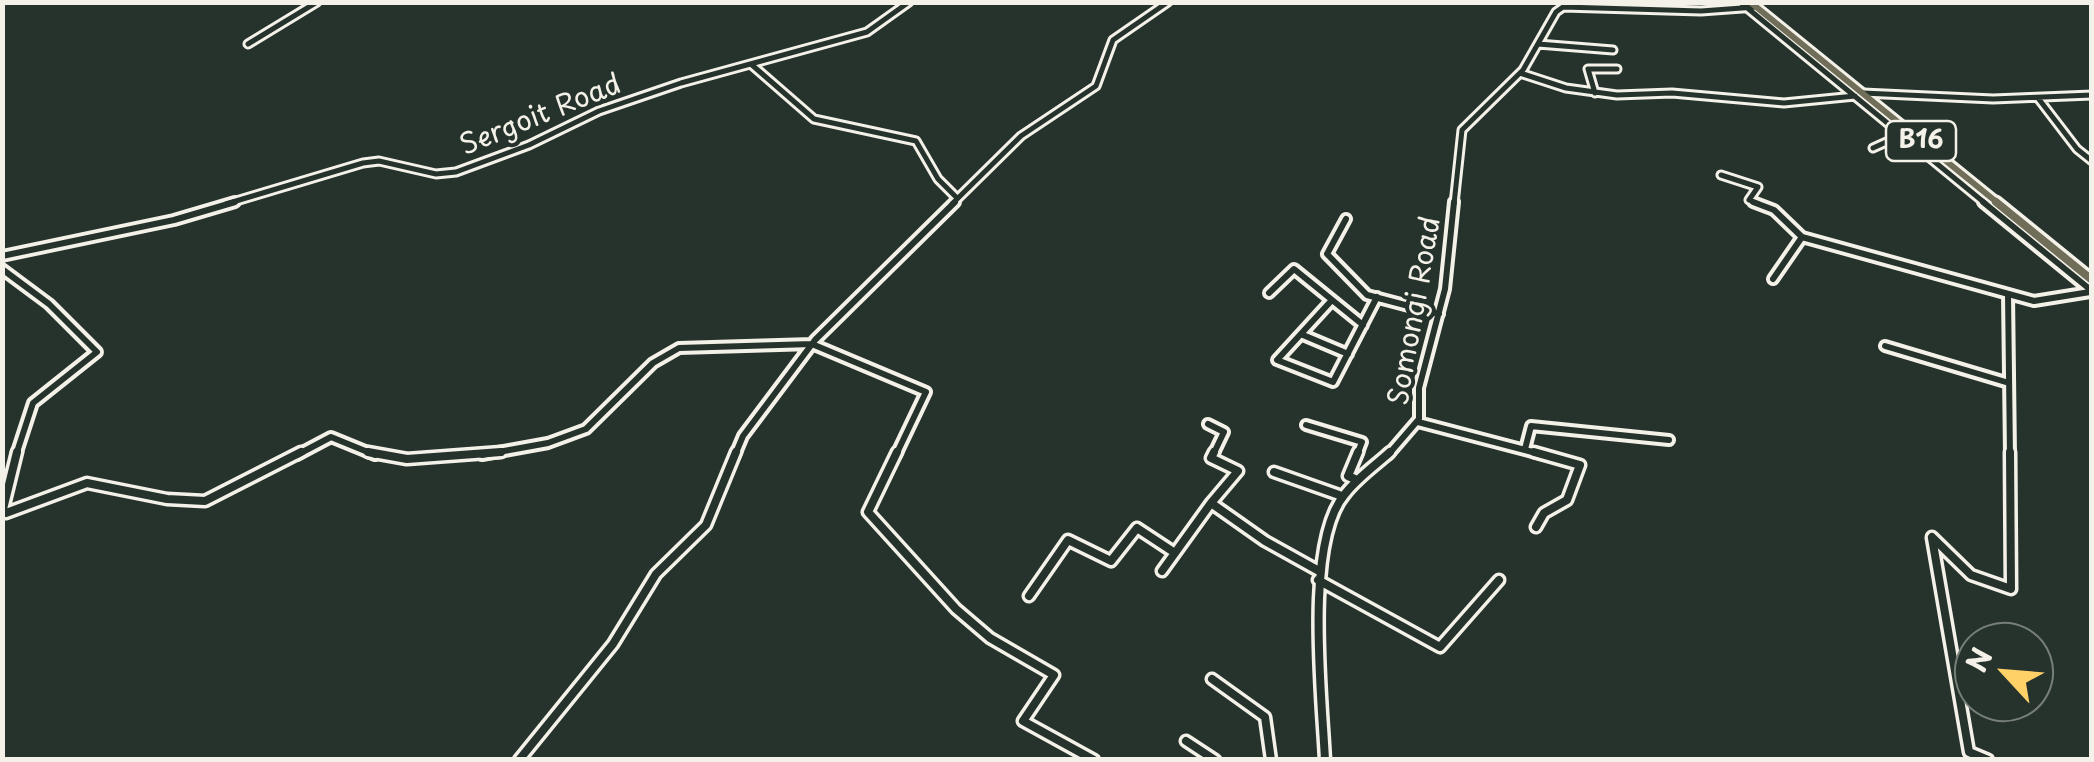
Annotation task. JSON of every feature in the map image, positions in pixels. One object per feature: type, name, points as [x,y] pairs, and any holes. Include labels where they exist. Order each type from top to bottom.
[{"type":"main road","name":"B16","points":[[1748,5],[2092,278]]},
{"type":"street","points":[[248,44],[317,2]]},
{"type":"street","name":"Sergoit Road","points":[[2,256],[174,220],[363,163],[388,162],[436,174],[456,172],[529,145],[616,105],[705,75],[867,32],[909,2]]},
{"type":"street","points":[[519,760],[613,644],[656,574],[706,525],[743,436],[812,344],[1040,120],[1096,86],[1113,40],[1168,2]]},
{"type":"street","name":"Somongi Road","points":[[1325,760],[1319,575],[1342,496],[1407,437],[1418,422],[1420,388],[1439,314],[1452,237],[1462,130],[1472,116],[1520,74],[1559,9],[1589,4],[1700,12],[1748,5]]},
{"type":"street","points":[[1538,44],[1613,50]]},
{"type":"street","points":[[752,65],[814,118],[916,141],[938,179],[958,199]]},
{"type":"street","points":[[1595,93],[1588,69],[1617,68]]},
{"type":"street","points":[[1520,74],[1595,93],[1672,93],[1784,103],[1860,95],[1992,100],[2092,95]]},
{"type":"street","points":[[2038,97],[2077,148],[2092,161]]},
{"type":"street","points":[[1874,148],[1906,134],[2092,291]]},
{"type":"street","points":[[1721,175],[1758,187],[1749,200],[1783,217],[1802,237],[2034,301],[2092,291]]},
{"type":"street","points":[[1346,219],[1327,254],[1367,295],[1439,314]]},
{"type":"street","points":[[1773,280],[1802,237]]},
{"type":"street","points":[[1269,293],[1294,268],[1363,325]]},
{"type":"street","points":[[2,269],[48,304],[97,352],[33,403],[8,482],[3,509],[6,513],[87,482],[167,499],[205,500],[332,436],[382,457],[402,459],[526,447],[582,432],[676,348],[812,344],[926,392],[868,512],[967,619],[990,638],[1054,675],[1023,721],[1094,760]]},
{"type":"street","points":[[1988,760],[1969,752],[1932,537],[1971,575],[2011,589],[2008,294]]},
{"type":"street","points":[[1332,300],[1277,360],[1333,382],[1377,298]]},
{"type":"street","points":[[1302,334],[1348,354]]},
{"type":"street","points":[[1885,346],[2009,383]]},
{"type":"street","points":[[1418,422],[1580,465],[1567,500],[1544,513],[1536,527]]},
{"type":"street","points":[[1162,570],[1238,471],[1210,458],[1224,432],[1208,424]]},
{"type":"street","points":[[1306,426],[1362,442],[1348,476],[1357,480]]},
{"type":"street","points":[[1526,448],[1530,426],[1668,440]]},
{"type":"street","points":[[1274,472],[1342,496]]},
{"type":"street","points":[[1211,503],[1319,575],[1440,647],[1499,580]]},
{"type":"street","points":[[1029,596],[1068,540],[1111,561],[1137,528],[1174,553]]},
{"type":"street","points":[[1212,679],[1265,716],[1270,760]]},
{"type":"street","points":[[1186,741],[1215,760]]}]
